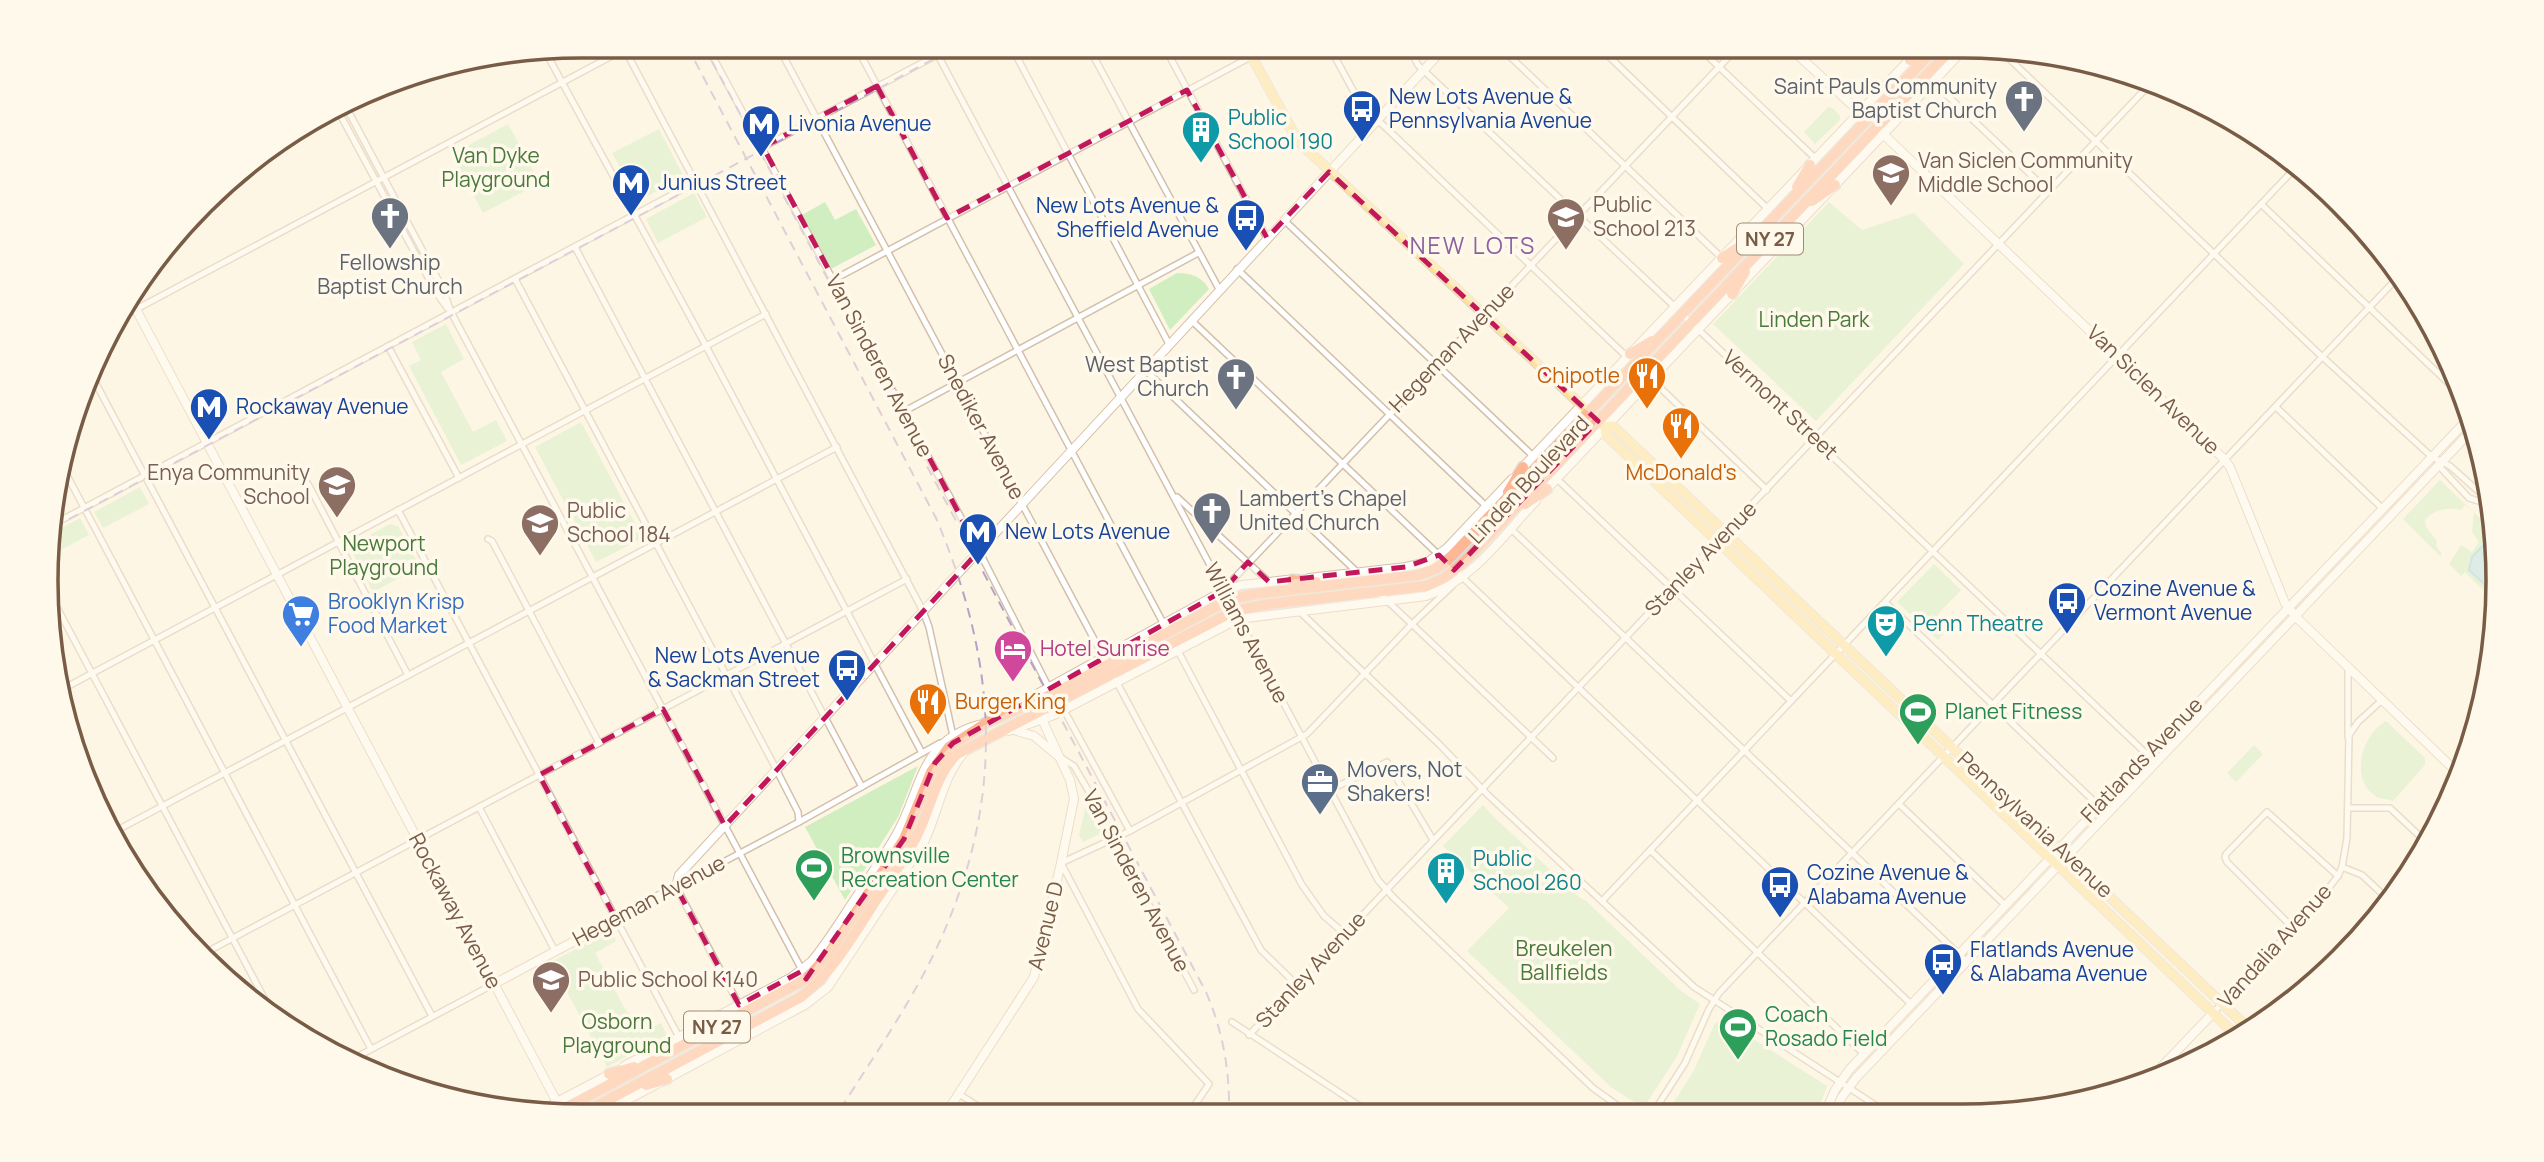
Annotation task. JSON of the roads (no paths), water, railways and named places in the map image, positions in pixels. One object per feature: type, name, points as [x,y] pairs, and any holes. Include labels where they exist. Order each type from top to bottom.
[{"type":"highway","name":"Linden Boulevard","points":[[1231,605],[1269,604],[1428,586],[1444,578],[1492,508],[1585,409],[1663,335],[1687,318],[1754,257],[1927,58]]},
{"type":"highway","name":"Linden Boulevard","points":[[571,1104],[656,1060],[679,1042],[809,984],[844,950],[912,846],[948,763],[957,754],[1110,669],[1255,594],[1419,575],[1450,566],[1508,515],[1601,424],[1758,234],[1941,58]]},
{"type":"highway","points":[[1788,203],[1813,162]]},
{"type":"highway","points":[[1793,215],[1835,186]]},
{"type":"highway","points":[[1722,258],[1758,234]]},
{"type":"highway","points":[[1732,293],[1754,257]]},
{"type":"highway","points":[[1629,356],[1663,335]]},
{"type":"highway","points":[[1492,508],[1523,467]]},
{"type":"highway","points":[[1508,515],[1547,489]]},
{"type":"highway","points":[[1292,580],[1336,584]]},
{"type":"highway","name":"Linden Boulevard","points":[[600,1104],[801,997],[904,839],[935,763],[953,743],[986,723],[1038,711]]},
{"type":"highway","points":[[679,1042],[719,1016]]},
{"type":"highway","points":[[609,1074],[656,1060]]},
{"type":"highway","points":[[623,1092],[667,1079]]},
{"type":"main road","name":"Pennsylvania Avenue","points":[[1253,58],[1294,134],[1329,172],[1375,211],[1601,424],[1606,435],[2231,1030]]},
{"type":"main road","name":"Pennsylvania Avenue","points":[[1601,424],[1613,426],[2243,1023]]},
{"type":"street","points":[[132,312],[605,58]]},
{"type":"street","points":[[630,58],[923,611],[929,627],[949,738]]},
{"type":"street","name":"Van Sinderen Avenue","points":[[714,58],[979,551],[1049,688]]},
{"type":"street","name":"Snediker Avenue","points":[[784,58],[1261,950],[1297,985]]},
{"type":"street","points":[[862,58],[1302,885],[1324,916],[1345,934]]},
{"type":"street","points":[[762,147],[930,58]]},
{"type":"street","name":"Williams Avenue","points":[[940,58],[1372,870],[1387,889],[1593,1088],[1615,1104]]},
{"type":"street","points":[[1017,58],[1169,344]]},
{"type":"street","points":[[1094,58],[1219,289]]},
{"type":"street","points":[[1171,58],[1267,238]]},
{"type":"street","points":[[833,280],[1248,58]]},
{"type":"street","points":[[1336,58],[1368,118],[1382,124],[1629,356]]},
{"type":"street","name":"Vermont Street","points":[[1414,58],[1418,65],[1816,438],[2155,762]]},
{"type":"street","points":[[739,1005],[676,887],[678,875],[1435,58]]},
{"type":"street","points":[[1512,58],[1722,258]]},
{"type":"street","points":[[1611,58],[1768,209]]},
{"type":"street","points":[[1710,58],[1813,162]]},
{"type":"street","name":"Hegeman Avenue","points":[[1231,605],[1248,562],[1728,58]]},
{"type":"street","name":"Van Siclen Avenue","points":[[1801,58],[2001,244],[2224,459],[2230,467],[2288,607],[2348,669],[2451,767]]},
{"type":"street","name":"Linden Boulevard","points":[[1231,605],[1236,586],[1415,566],[1450,566],[1510,528],[1557,479],[1601,424],[1651,379],[1722,258],[1768,209],[1813,162],[1933,82],[1956,58]]},
{"type":"street","points":[[549,59],[706,346],[922,753]]},
{"type":"street","name":"Linden Boulevard","points":[[1523,467],[1585,409],[1629,356],[1687,318],[1732,293],[1835,186],[1910,60]]},
{"type":"street","points":[[2011,60],[2323,357],[2440,464],[2463,493],[2480,502]]},
{"type":"street","points":[[1933,82],[2049,192]]},
{"type":"street","name":"Stanley Avenue","points":[[1249,1035],[2144,91]]},
{"type":"street","points":[[349,112],[443,289],[451,312],[809,984]]},
{"type":"street","points":[[341,117],[437,294],[451,312]]},
{"type":"street","points":[[1602,901],[2290,173]]},
{"type":"street","points":[[61,519],[695,182]]},
{"type":"street","points":[[2261,204],[2446,381]]},
{"type":"street","points":[[1284,220],[1533,456]]},
{"type":"street","points":[[575,247],[862,787]]},
{"type":"street","points":[[903,412],[1198,253]]},
{"type":"street","points":[[1237,269],[1492,508]]},
{"type":"street","points":[[515,279],[798,812],[799,822]]},
{"type":"street","points":[[1659,1104],[1685,1063],[1714,1001],[2392,282]]},
{"type":"street","name":"Rockaway Avenue","points":[[136,310],[556,1103]]},
{"type":"street","points":[[69,686],[766,314]]},
{"type":"street","points":[[1191,320],[1919,1012]]},
{"type":"street","points":[[388,346],[459,478]]},
{"type":"street","points":[[1145,370],[1553,758]]},
{"type":"street","points":[[1651,379],[1767,490]]},
{"type":"street","points":[[97,385],[432,1016]]},
{"type":"street","points":[[2276,407],[2383,509]]},
{"type":"street","name":"Flatlands Avenue","points":[[1829,1104],[1841,1082],[1864,1054],[2462,425]]},
{"type":"street","name":"Flatlands Avenue","points":[[1839,1104],[1849,1087],[1966,961],[2059,867],[2155,762],[2465,437]]},
{"type":"street","points":[[120,828],[837,447]]},
{"type":"street","points":[[2440,464],[2450,466],[2478,491]]},
{"type":"street","points":[[68,478],[371,1049]]},
{"type":"street","points":[[1557,479],[1791,701]]},
{"type":"street","points":[[308,484],[408,675]]},
{"type":"street","points":[[1172,493],[1269,582]]},
{"type":"street","points":[[398,510],[679,1042]]},
{"type":"street","points":[[1510,528],[1966,961]]},
{"type":"street","points":[[488,539],[492,541],[599,743]]},
{"type":"street","name":"Linden Boulevard","points":[[620,1104],[667,1079],[809,984],[820,951],[896,836],[924,767],[949,738],[986,723],[1049,688],[1110,669],[1231,605],[1299,611],[1426,596],[1455,584],[1450,566]]},
{"type":"street","points":[[210,950],[907,579]]},
{"type":"street","points":[[1195,1104],[1209,1084],[1138,1009],[1061,863],[1130,831],[1302,738],[1366,675],[1412,624],[1455,584]]},
{"type":"street","points":[[1885,602],[2099,806]]},
{"type":"street","points":[[59,611],[264,997]]},
{"type":"street","points":[[1299,611],[1488,795],[1694,988],[1874,1104]]},
{"type":"street","name":"Linden Boulevard","points":[[996,733],[1014,730],[1038,711],[1063,710],[1110,669]]},
{"type":"street","name":"Vandalia Avenue","points":[[2165,1063],[2293,928],[2338,876],[2347,838],[2348,669]]},
{"type":"street","name":"Vandalia Avenue","points":[[2349,744],[2353,727],[2381,701]]},
{"type":"street","name":"Van Sinderen Avenue","points":[[1063,710],[1130,831]]},
{"type":"street","name":"Van Sinderen Avenue","points":[[1038,711],[1060,757],[1076,769],[1194,990]]},
{"type":"street","points":[[1014,730],[1034,736],[1060,757]]},
{"type":"street","name":"Hegeman Avenue","points":[[361,1055],[799,822],[949,738]]},
{"type":"street","name":"Avenue D","points":[[952,1104],[1034,977],[1074,804],[1070,780],[1060,757]]},
{"type":"street","points":[[1330,790],[1387,762],[1433,840]]},
{"type":"street","points":[[1899,804],[2004,904]]},
{"type":"street","points":[[479,807],[555,951]]},
{"type":"street","points":[[2347,808],[2390,808],[2420,836]]},
{"type":"street","points":[[2293,928],[2227,862],[2226,853],[2267,813],[2338,876]]},
{"type":"street","points":[[1650,850],[1864,1054]]},
{"type":"street","points":[[2342,867],[2362,874],[2382,894]]},
{"type":"street","name":"Linden Boulevard","points":[[719,1016],[739,1005],[809,984]]},
{"type":"street","points":[[1232,1022],[1356,1104]]},
{"type":"street","name":"Linden Boulevard","points":[[568,1104],[609,1074],[679,1042]]},
{"type":"street","points":[[959,1094],[975,1104]]},
{"type":"water","points":[[2485,544],[2486,586],[2469,570],[2472,557]]},
{"type":"railway","points":[[693,58],[936,518],[957,572],[972,625],[982,678],[986,730],[984,782],[976,835],[961,889],[939,943],[916,988],[844,1104]]},
{"type":"railway","points":[[710,58],[1206,992],[1224,1052],[1229,1104]]},
{"type":"railway","points":[[61,523],[935,58]]},
{"type":"place","name":"Saint Pauls Community Baptist Church","points":[[2024,133]]},
{"type":"place","name":"New Lots Avenue & Pennsylvania Avenue","points":[[1362,143]]},
{"type":"place","name":"Livonia Avenue","points":[[761,158]]},
{"type":"place","name":"Public School 190","points":[[1201,164]]},
{"type":"place","name":"Van Siclen Community Middle School","points":[[1891,207]]},
{"type":"place","name":"Junius Street","points":[[631,217]]},
{"type":"place","name":"Fellowship Baptist Church","points":[[390,250]]},
{"type":"place","name":"Public School 213","points":[[1566,251]]},
{"type":"place","name":"New Lots Avenue & Sheffield Avenue","points":[[1246,252]]},
{"type":"place","name":"Chipotle","points":[[1647,410]]},
{"type":"place","name":"West Baptist Church","points":[[1236,411]]},
{"type":"place","name":"Rockaway Avenue","points":[[209,441]]},
{"type":"place","name":"McDonald's","points":[[1681,460]]},
{"type":"place","name":"Enya Community School","points":[[337,519]]},
{"type":"place","name":"Lambert's Chapel United Church","points":[[1212,545]]},
{"type":"place","name":"Public School 184","points":[[540,557]]},
{"type":"place","name":"New Lots Avenue","points":[[978,566]]},
{"type":"place","name":"Cozine Avenue & Vermont Avenue","points":[[2067,635]]},
{"type":"place","name":"Brooklyn Krisp Food Market","points":[[301,648]]},
{"type":"place","name":"Penn Theatre","points":[[1886,658]]},
{"type":"place","name":"Hotel Sunrise","points":[[1013,683]]},
{"type":"place","name":"New Lots Avenue & Sackman Street","points":[[847,702]]},
{"type":"place","name":"Burger King","points":[[928,736]]},
{"type":"place","name":"Planet Fitness","points":[[1918,746]]},
{"type":"place","name":"Movers, Not Shakers!","points":[[1320,816]]},
{"type":"place","name":"Brownsville Recreation Center","points":[[814,902]]},
{"type":"place","name":"Public School 260","points":[[1446,905]]},
{"type":"place","name":"Cozine Avenue & Alabama Avenue","points":[[1780,919]]},
{"type":"place","name":"Flatlands Avenue & Alabama Avenue","points":[[1943,996]]},
{"type":"place","name":"Public School K140","points":[[551,1014]]},
{"type":"place","name":"Coach Rosado Field","points":[[1738,1061]]},
{"type":"district","name":"NEW LOTS","points":[[1473,246]]},
{"type":"park label","name":"Van Dyke Playground","points":[[496,168]]},
{"type":"park label","name":"Linden Park","points":[[1814,320]]},
{"type":"park label","name":"Newport Playground","points":[[384,556]]},
{"type":"park label","name":"Breukelen Ballfields","points":[[1564,961]]},
{"type":"park label","name":"Osborn Playground","points":[[617,1034]]}]
